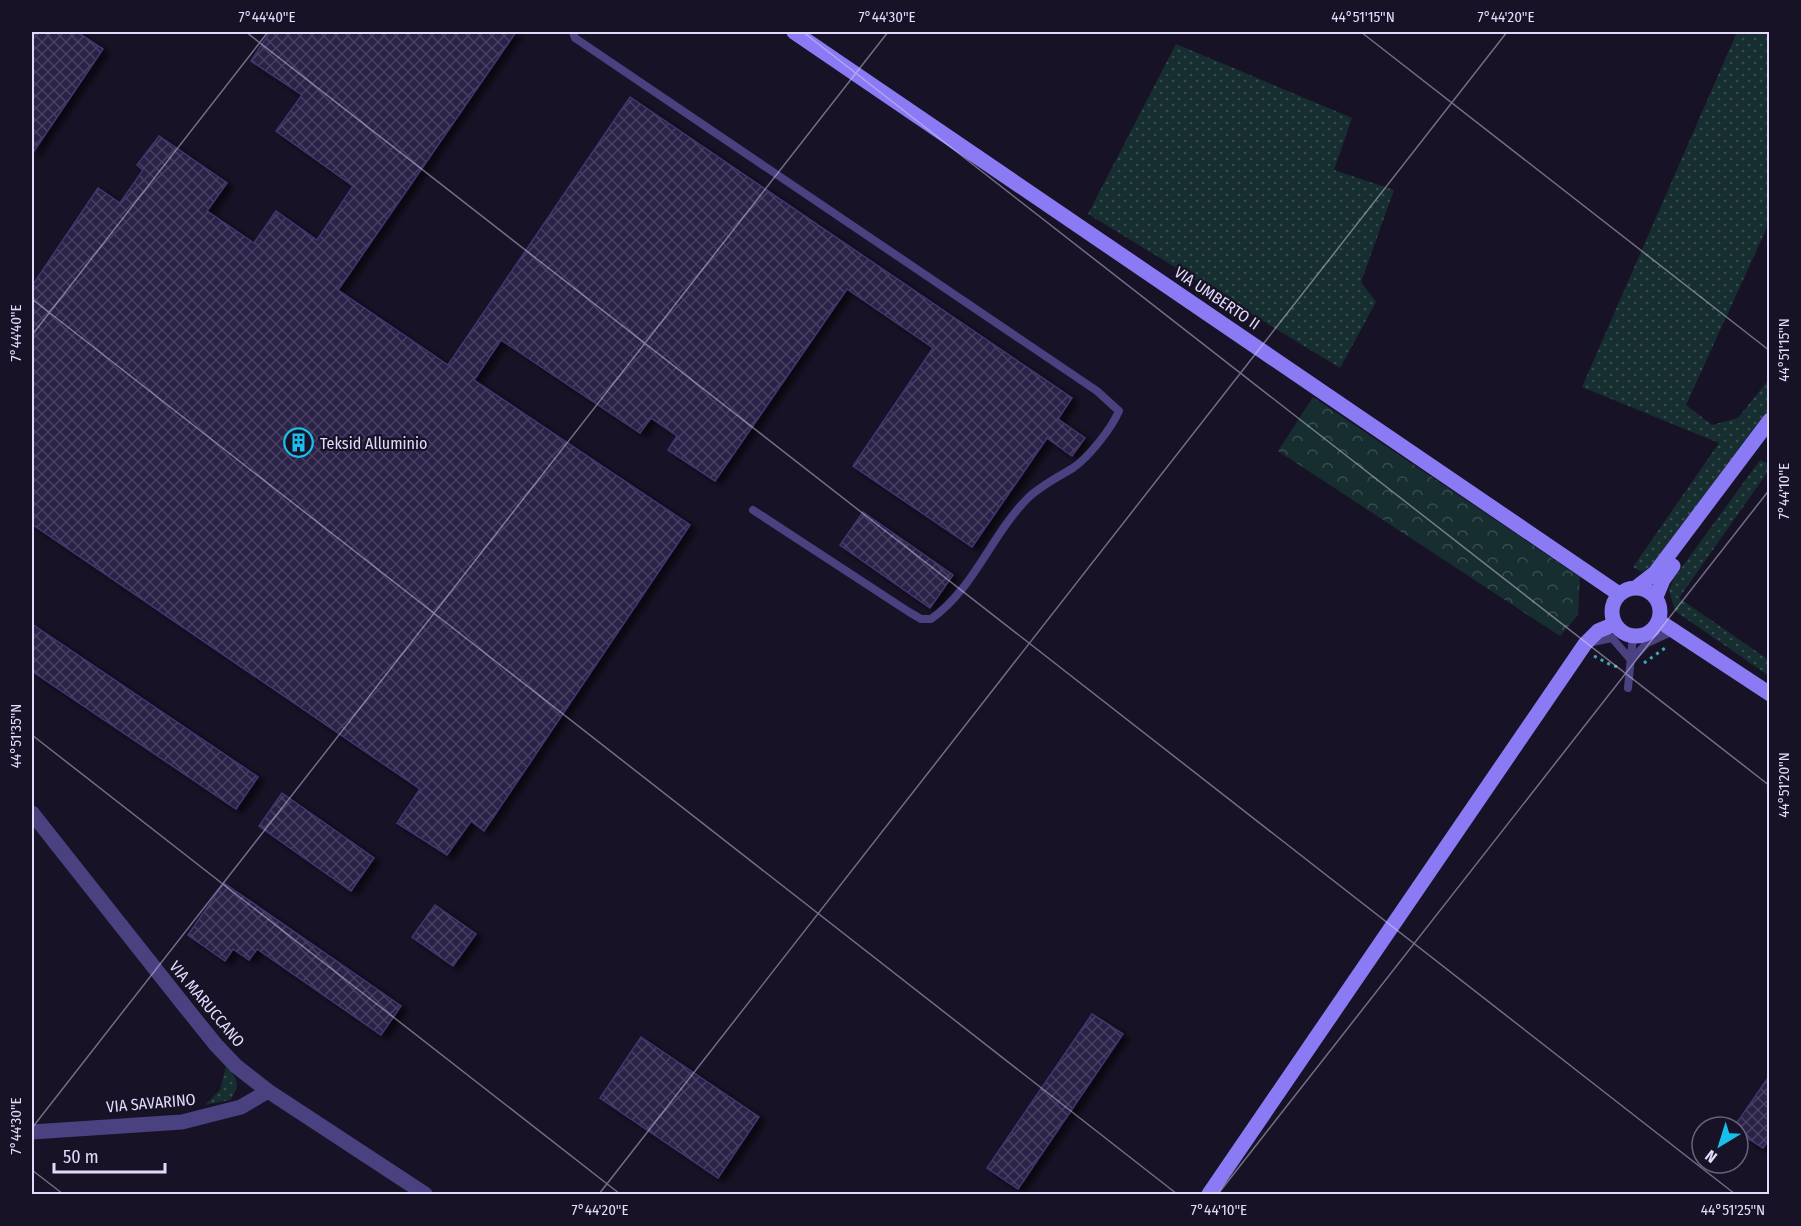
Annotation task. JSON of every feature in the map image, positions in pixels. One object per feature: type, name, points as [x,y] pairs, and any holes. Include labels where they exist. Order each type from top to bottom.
[{"type":"street","name":"VIA UMBERTO II","points":[[794,32],[1619,594]]},
{"type":"street","points":[[1637,587],[1647,590],[1656,597],[1660,605],[1659,621],[1653,630],[1643,635],[1633,636],[1623,632],[1615,624],[1612,614],[1619,594],[1637,587],[1655,573],[1770,420]]},
{"type":"street","points":[[1656,597],[1663,580],[1770,437]]},
{"type":"street","points":[[1659,621],[1770,693]]},
{"type":"street","points":[[1209,1194],[1598,631],[1615,624]]},
{"type":"street","name":"VIA MARUCCANO","points":[[32,813],[216,1045],[236,1066],[268,1091],[425,1194]]},
{"type":"street","name":"VIA SAVARINO","points":[[32,1132],[182,1122],[241,1107],[268,1091]]},
{"type":"lane","points":[[573,32],[575,38],[1097,391],[1119,411],[1092,450],[1076,466],[1029,497],[1015,512],[958,595],[931,619],[921,619],[915,616],[753,510]]},
{"type":"lane","points":[[1631,665],[1647,643],[1673,631]]},
{"type":"lane","points":[[1628,688],[1633,636]]},
{"type":"lane","points":[[1587,649],[1612,638],[1631,665]]},
{"type":"path","points":[[1587,649],[1613,666],[1631,665],[1647,662],[1665,648],[1689,640]]},
{"type":"green space","points":[[1737,32],[1769,32],[1769,223],[1686,405],[1712,425],[1738,418],[1769,379],[1769,410],[1656,563],[1642,572],[1633,567],[1719,443],[1582,387]]},
{"type":"green space","points":[[1176,44],[1352,118],[1334,170],[1394,190],[1361,282],[1376,302],[1340,368],[1088,214]]},
{"type":"green space","points":[[1313,397],[1580,577],[1578,615],[1560,636],[1278,451]]},
{"type":"green space","points":[[1760,460],[1769,464],[1769,470],[1679,598],[1769,660],[1769,676],[1675,611],[1669,590],[1674,578]]},
{"type":"green space","points":[[226,1066],[237,1082],[236,1090],[230,1100],[205,1105],[220,1090]]},
{"type":"building","points":[[32,32],[77,32],[103,49],[32,154]]},
{"type":"building","name":"Teksid Alluminio","points":[[270,32],[516,32],[338,290],[448,365],[630,97],[1072,398],[1058,419],[1085,438],[1072,456],[1047,438],[972,547],[853,466],[933,348],[847,289],[715,481],[668,450],[677,436],[651,418],[640,433],[501,340],[474,380],[690,525],[484,831],[471,821],[447,855],[397,823],[420,789],[32,524],[32,286],[98,188],[120,203],[143,170],[137,165],[159,136],[227,183],[207,211],[254,243],[276,211],[317,240],[353,186],[276,131],[302,95],[251,61]]},
{"type":"building","points":[[863,512],[953,575],[930,608],[840,545]]},
{"type":"building","points":[[32,624],[258,777],[236,809],[32,671]]},
{"type":"building","points":[[282,793],[374,858],[351,891],[259,826]]},
{"type":"building","points":[[224,883],[401,1006],[381,1035],[257,949],[249,960],[233,949],[225,961],[188,935]]},
{"type":"building","points":[[435,905],[476,934],[453,966],[412,937]]},
{"type":"building","points":[[1092,1014],[1123,1034],[1018,1189],[987,1168]]},
{"type":"building","points":[[641,1037],[759,1117],[718,1178],[600,1098]]},
{"type":"building","points":[[1770,1075],[1770,1138],[1763,1148],[1750,1140],[1750,1115],[1742,1115]]},
{"type":"place","name":"Teksid Alluminio","points":[[299,443]]}]
